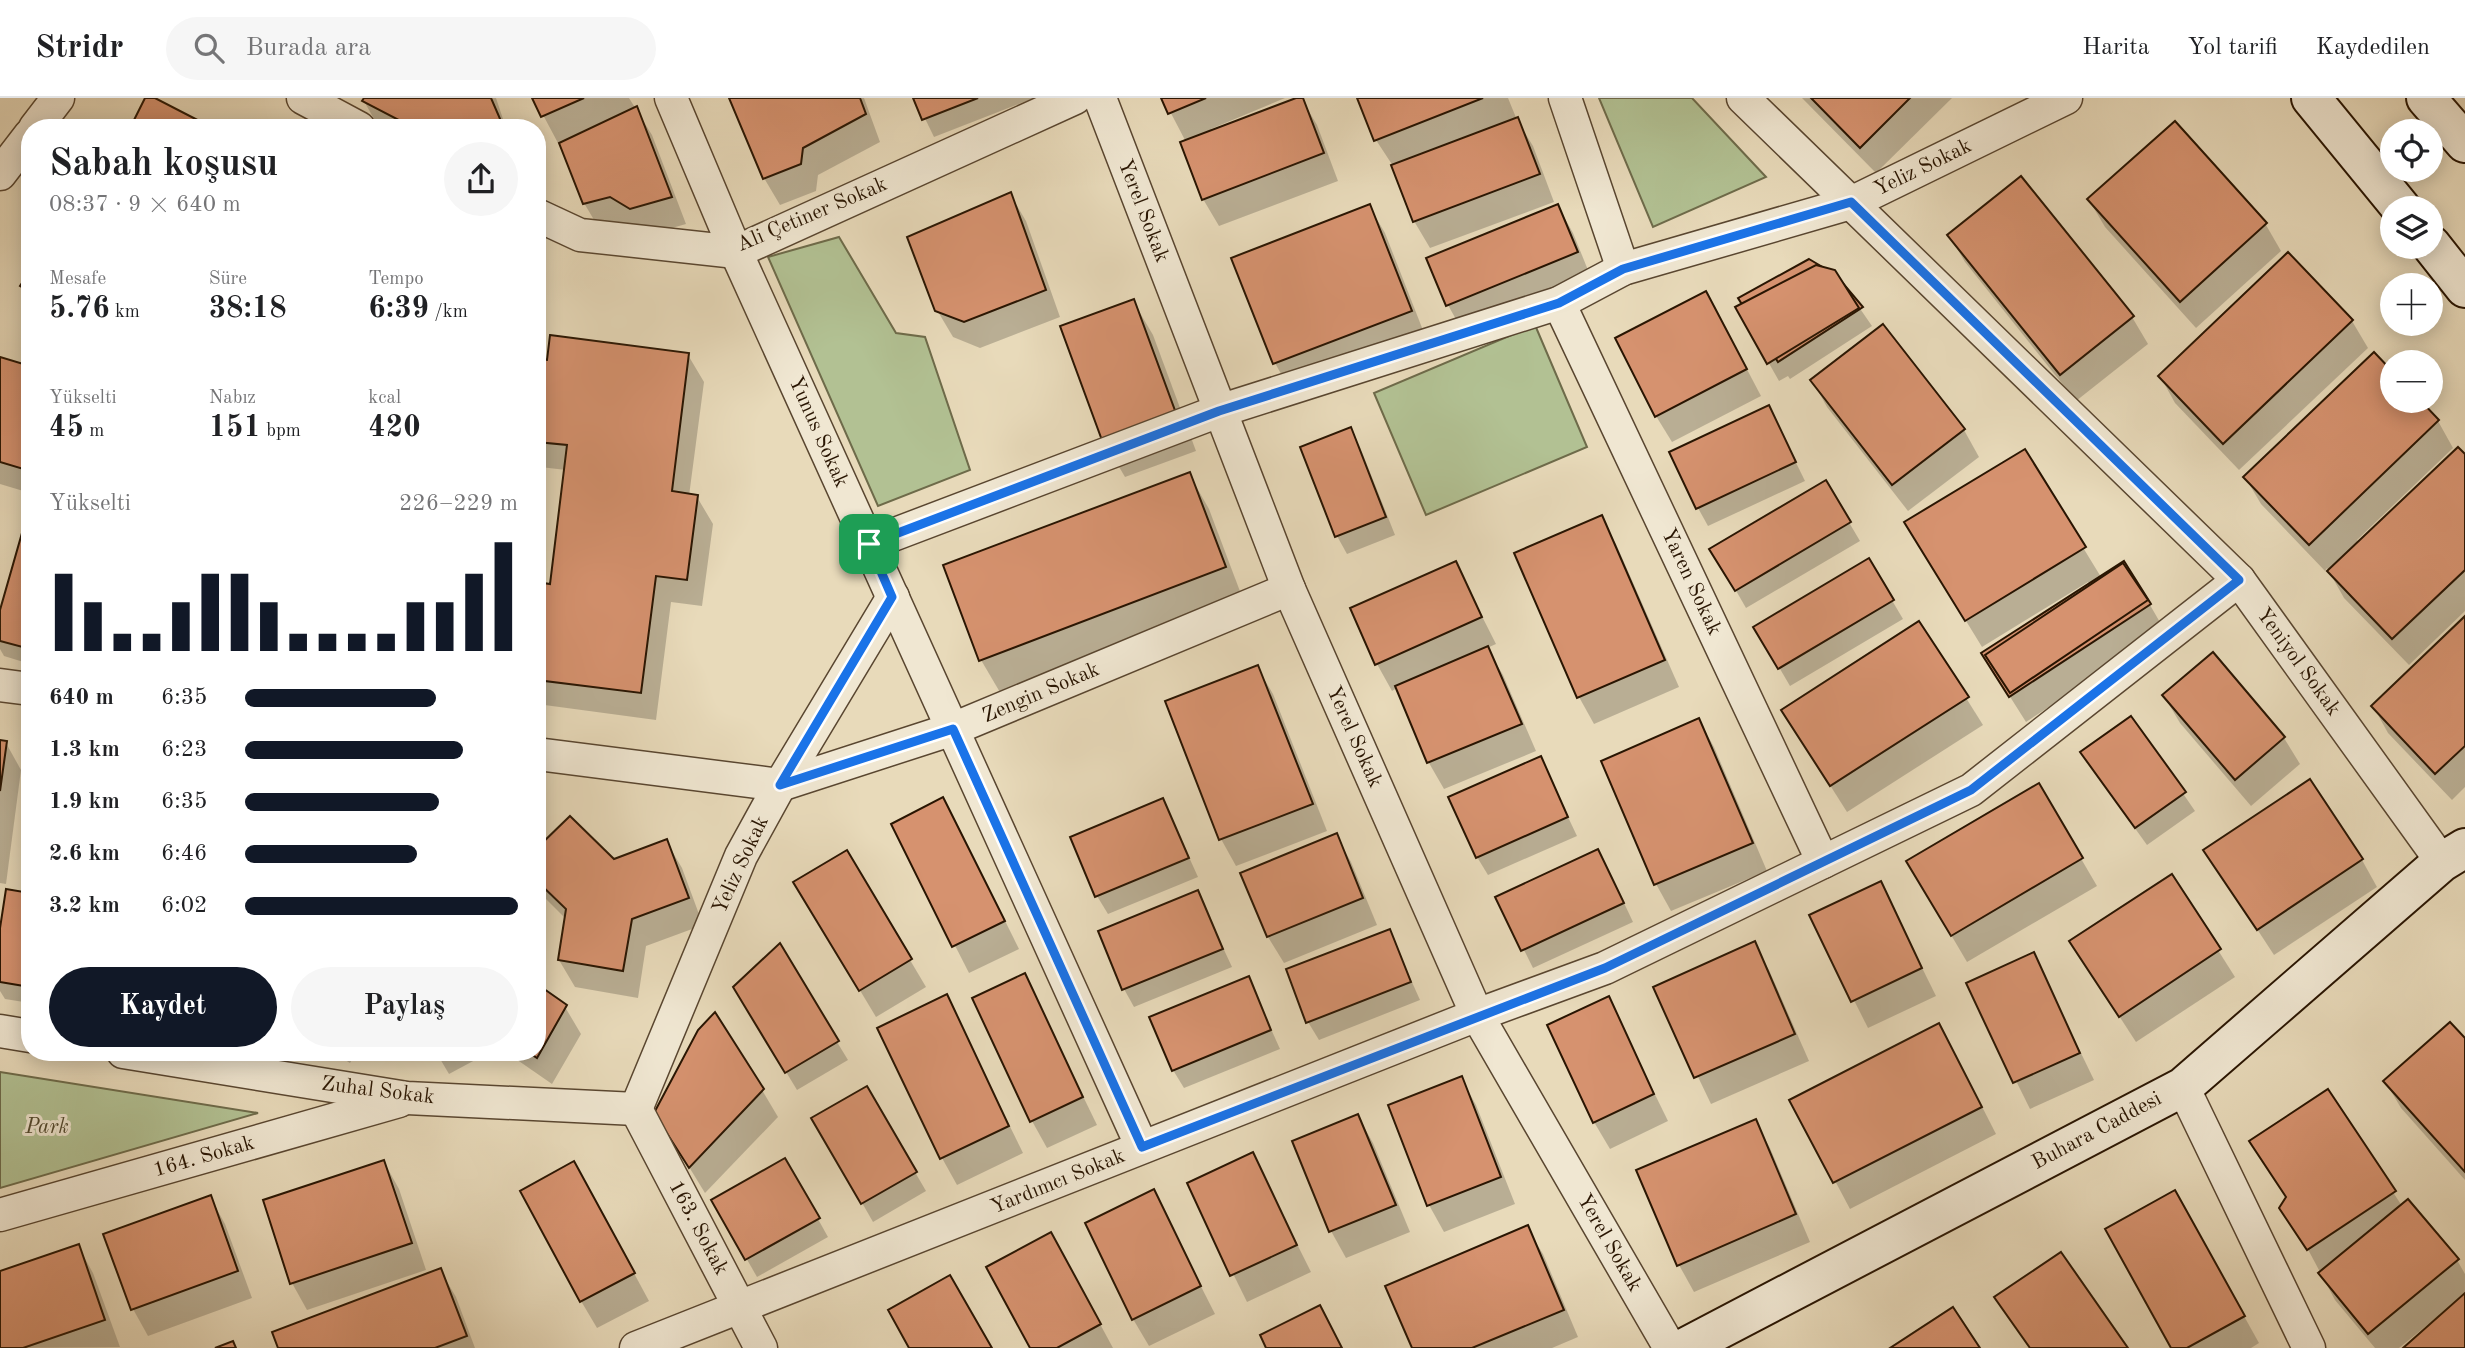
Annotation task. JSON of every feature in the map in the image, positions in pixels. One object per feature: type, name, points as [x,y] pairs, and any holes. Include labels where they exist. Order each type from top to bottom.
[{"type":"main road","points":[[2311,98],[2391,196]]},
{"type":"main road","points":[[2426,98],[2465,143]]},
{"type":"main road","points":[[2442,259],[2465,288]]},
{"type":"main road","name":"Buhara Caddesi","points":[[1684,1348],[2183,1087],[2454,855]]},
{"type":"street","points":[[42,119],[58,98]]},
{"type":"street","points":[[303,98],[342,119]]},
{"type":"street","name":"Yunus Sokak","points":[[671,98],[736,252],[1142,1147]]},
{"type":"street","name":"Ali Çetiner Sokak","points":[[546,219],[580,235],[736,252],[1075,98]]},
{"type":"street","name":"Yerel Sokak","points":[[1100,98],[1289,589],[1477,1015],[1670,1348]]},
{"type":"street","points":[[1565,98],[1623,269]]},
{"type":"street","name":"Yeniyol Sokak","points":[[1743,98],[2239,580],[2454,855]]},
{"type":"street","name":"Yeliz Sokak","points":[[869,544],[1219,411],[1559,303],[1623,269],[1851,202],[2066,98]]},
{"type":"street","points":[[0,174],[21,147]]},
{"type":"street","name":"Yaren Sokak","points":[[1559,303],[1823,862]]},
{"type":"street","name":"Yardımcı Sokak","points":[[636,1348],[1477,1015],[1605,968],[1971,790],[2239,580]]},
{"type":"street","name":"Zengin Sokak","points":[[546,755],[780,785],[953,729],[1289,589]]},
{"type":"street","name":"Yeliz Sokak","points":[[636,1109],[741,856],[892,597]]},
{"type":"street","points":[[0,685],[21,688]]},
{"type":"street","points":[[0,1031],[21,1034]]},
{"type":"street","name":"Zuhal Sokak","points":[[179,1061],[407,1098],[636,1109]]},
{"type":"street","points":[[2183,1087],[2309,1348]]},
{"type":"street","name":"164. Sokak","points":[[0,1215],[407,1098]]},
{"type":"street","name":"163. Sokak","points":[[636,1109],[761,1348]]},
{"type":"green space","points":[[1599,98],[1692,98],[1766,177],[1653,227]]},
{"type":"green space","points":[[839,237],[896,333],[925,337],[970,470],[878,506],[768,257]]},
{"type":"green space","points":[[1535,325],[1587,447],[1426,515],[1374,393]]},
{"type":"green space","name":"Park","points":[[0,1072],[258,1113],[0,1188]]},
{"type":"building","points":[[145,98],[155,98],[196,119],[134,119]]},
{"type":"building","points":[[364,98],[491,98],[500,119],[397,119],[362,101]]},
{"type":"building","points":[[532,98],[584,98],[541,117]]},
{"type":"building","points":[[729,98],[860,98],[866,114],[803,148],[801,164],[763,179]]},
{"type":"building","points":[[913,98],[978,98],[922,120]]},
{"type":"building","points":[[1161,98],[1206,98],[1168,114]]},
{"type":"building","points":[[1296,98],[1303,98],[1324,153],[1202,200],[1180,142]]},
{"type":"building","points":[[1357,98],[1483,98],[1374,141]]},
{"type":"building","points":[[1811,98],[1910,98],[1860,148]]},
{"type":"building","points":[[637,106],[672,197],[630,209],[610,197],[583,204],[559,143]]},
{"type":"building","points":[[1518,117],[1540,174],[1413,222],[1391,165]]},
{"type":"building","points":[[2175,121],[2267,223],[2180,302],[2087,199]]},
{"type":"building","points":[[2021,176],[2134,316],[2060,375],[1947,235]]},
{"type":"building","points":[[1011,192],[1046,290],[964,322],[935,311],[907,237]]},
{"type":"building","points":[[1370,204],[1412,311],[1273,364],[1231,258]]},
{"type":"building","points":[[1558,204],[1578,252],[1446,306],[1426,258]]},
{"type":"building","points":[[2288,252],[2353,320],[2223,444],[2158,376]]},
{"type":"building","points":[[1809,259],[1836,275],[1863,307],[1778,362],[1738,298]]},
{"type":"building","points":[[1816,265],[1835,270],[1859,308],[1767,364],[1735,307]]},
{"type":"building","points":[[1706,291],[1747,369],[1655,417],[1615,338]]},
{"type":"building","points":[[1134,299],[1177,416],[1103,443],[1060,326]]},
{"type":"building","points":[[1883,324],[1965,429],[1892,485],[1810,380]]},
{"type":"building","points":[[550,335],[689,353],[672,491],[698,495],[687,580],[656,576],[641,693],[546,681],[546,583],[550,584],[567,445],[546,443]]},
{"type":"building","points":[[2374,352],[2380,358],[2380,413],[2432,413],[2439,420],[2309,545],[2243,477]]},
{"type":"building","points":[[0,357],[21,363],[21,468],[0,462]]},
{"type":"building","points":[[1769,405],[1796,462],[1696,509],[1669,452]]},
{"type":"building","points":[[1351,427],[1386,517],[1335,537],[1300,447]]},
{"type":"building","points":[[2458,447],[2465,454],[2465,570],[2392,639],[2327,571]]},
{"type":"building","points":[[2025,449],[2086,547],[1965,621],[1904,522]]},
{"type":"building","points":[[1190,472],[1226,567],[979,661],[943,565]]},
{"type":"building","points":[[1826,480],[1851,522],[1735,591],[1709,549]]},
{"type":"building","points":[[1602,515],[1665,660],[1577,698],[1514,553]]},
{"type":"building","points":[[21,536],[21,647],[0,641],[0,610]]},
{"type":"building","points":[[1869,558],[1894,600],[1778,669],[1753,627]]},
{"type":"building","points":[[1456,561],[1482,617],[1375,665],[1350,608]]},
{"type":"building","points":[[2124,561],[2151,604],[2009,697],[1981,653]]},
{"type":"building","points":[[2123,563],[2148,600],[2010,693],[1985,655]]},
{"type":"building","points":[[2465,616],[2465,746],[2435,774],[2371,706]]},
{"type":"building","points":[[1919,621],[1969,697],[1830,786],[1781,710]]},
{"type":"building","points":[[1488,646],[1522,724],[1427,763],[1395,686]]},
{"type":"building","points":[[2213,652],[2285,737],[2235,780],[2162,695]]},
{"type":"building","points":[[1258,665],[1313,804],[1219,840],[1165,701]]},
{"type":"building","points":[[2131,716],[2186,792],[2135,828],[2080,752]]},
{"type":"building","points":[[1699,718],[1753,843],[1654,885],[1601,761]]},
{"type":"building","points":[[0,740],[7,741],[0,791]]},
{"type":"building","points":[[1541,756],[1568,817],[1476,858],[1448,797]]},
{"type":"building","points":[[2310,779],[2363,859],[2257,930],[2203,850]]},
{"type":"building","points":[[2039,783],[2083,858],[1951,936],[1906,861]]},
{"type":"building","points":[[943,797],[1005,921],[952,947],[891,824]]},
{"type":"building","points":[[1163,798],[1189,858],[1095,897],[1070,837]]},
{"type":"building","points":[[570,816],[614,859],[667,839],[689,898],[632,919],[623,971],[558,960],[566,909],[546,890],[546,839]]},
{"type":"building","points":[[1337,833],[1363,898],[1267,937],[1240,873]]},
{"type":"building","points":[[1598,849],[1624,903],[1521,951],[1495,897]]},
{"type":"building","points":[[847,850],[912,959],[859,991],[793,882]]},
{"type":"building","points":[[2172,874],[2221,949],[2119,1017],[2069,941]]},
{"type":"building","points":[[1881,881],[1922,968],[1851,1002],[1809,915]]},
{"type":"building","points":[[6,889],[21,892],[21,986],[0,982],[0,928]]},
{"type":"building","points":[[1198,890],[1223,949],[1122,990],[1098,931]]},
{"type":"building","points":[[1390,929],[1411,982],[1306,1023],[1286,969]]},
{"type":"building","points":[[1755,941],[1795,1034],[1694,1078],[1653,987]]},
{"type":"building","points":[[780,943],[839,1041],[785,1073],[733,987]]},
{"type":"building","points":[[2034,952],[2080,1053],[2013,1083],[1966,983]]},
{"type":"building","points":[[1025,973],[1083,1097],[1030,1122],[972,998]]},
{"type":"building","points":[[1249,976],[1271,1030],[1172,1071],[1149,1017]]},
{"type":"building","points":[[546,990],[567,1005],[546,1042]]},
{"type":"building","points":[[947,994],[1009,1126],[940,1159],[877,1028]]},
{"type":"building","points":[[1609,996],[1654,1094],[1593,1123],[1547,1025]]},
{"type":"building","points":[[715,1012],[764,1089],[689,1168],[654,1113],[698,1030]]},
{"type":"building","points":[[2450,1022],[2465,1038],[2465,1172],[2383,1081]]},
{"type":"building","points":[[1939,1023],[1982,1107],[1833,1183],[1789,1100]]},
{"type":"building","points":[[1462,1076],[1501,1177],[1427,1206],[1388,1105]]},
{"type":"building","points":[[867,1086],[917,1172],[861,1204],[811,1118]]},
{"type":"building","points":[[2328,1089],[2396,1191],[2307,1250],[2279,1208],[2286,1197],[2249,1141]]},
{"type":"building","points":[[1358,1114],[1396,1205],[1329,1232],[1292,1141]]},
{"type":"building","points":[[1756,1119],[1796,1214],[1677,1266],[1636,1170]]},
{"type":"building","points":[[1253,1152],[1297,1245],[1230,1276],[1187,1183]]},
{"type":"building","points":[[785,1158],[820,1218],[745,1260],[711,1200]]},
{"type":"building","points":[[384,1160],[412,1243],[290,1284],[263,1200]]},
{"type":"building","points":[[574,1161],[635,1273],[580,1302],[520,1191]]},
{"type":"building","points":[[1154,1189],[1201,1286],[1132,1320],[1085,1223]]},
{"type":"building","points":[[2175,1190],[2245,1316],[2187,1348],[2171,1348],[2105,1229]]},
{"type":"building","points":[[211,1195],[238,1271],[131,1310],[103,1234]]},
{"type":"building","points":[[2408,1199],[2459,1259],[2368,1334],[2318,1273]]},
{"type":"building","points":[[1528,1225],[1564,1310],[1472,1348],[1412,1348],[1385,1286]]},
{"type":"building","points":[[1051,1232],[1101,1324],[1057,1348],[1030,1348],[986,1267]]},
{"type":"building","points":[[79,1244],[105,1320],[23,1348],[0,1348],[0,1271]]},
{"type":"building","points":[[2061,1252],[2128,1348],[2030,1348],[1994,1297]]},
{"type":"building","points":[[441,1268],[467,1336],[435,1348],[278,1348],[272,1332]]},
{"type":"building","points":[[950,1275],[992,1348],[909,1348],[888,1310]]},
{"type":"building","points":[[2465,1293],[2465,1348],[2403,1348]]},
{"type":"building","points":[[1320,1305],[1342,1348],[1266,1348],[1260,1335]]},
{"type":"building","points":[[1953,1307],[1980,1348],[1890,1348]]},
{"type":"building","points":[[233,1341],[236,1348],[215,1348]]},
{"type":"route","points":[[1851,202],[2239,580],[1971,790],[1605,968],[1477,1015],[1142,1147],[953,729],[780,785],[892,597],[869,544],[1219,411],[1559,303],[1623,269],[1851,202]]}]
